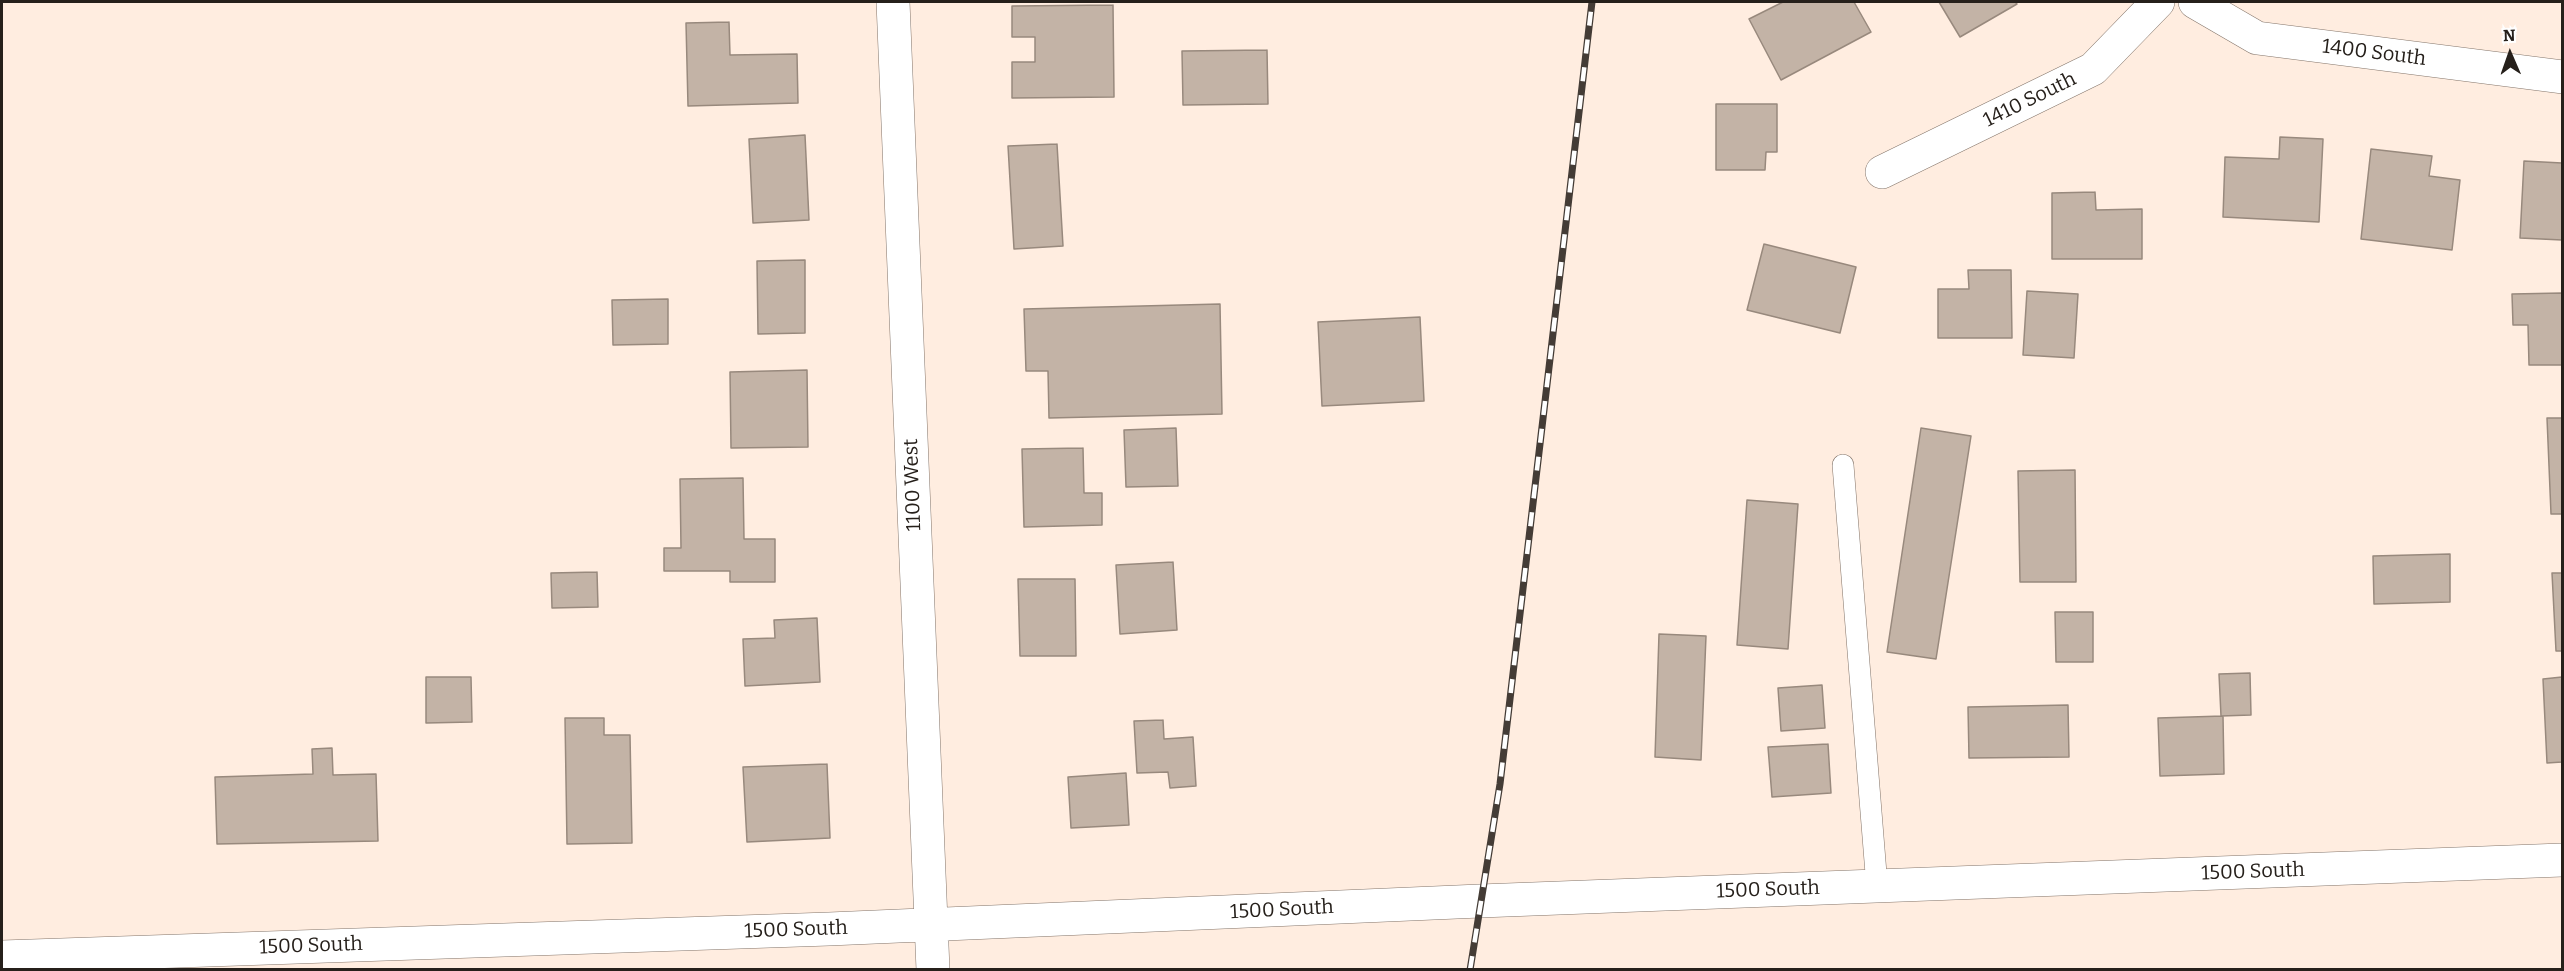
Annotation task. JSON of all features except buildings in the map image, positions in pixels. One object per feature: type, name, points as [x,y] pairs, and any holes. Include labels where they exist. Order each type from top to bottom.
[{"type":"street","name":"1100 West","points":[[893,2],[933,969]]},
{"type":"street","name":"1410 South","points":[[1882,172],[2093,69],[2158,2]]},
{"type":"street","name":"1400 South","points":[[2195,2],[2257,38],[2562,77]]},
{"type":"street","name":"1500 South","points":[[2,957],[47,962],[1877,886],[2562,861]]},
{"type":"lane","points":[[1843,465],[1877,886]]},
{"type":"railway","points":[[1470,970],[1500,784],[1592,2]]}]
